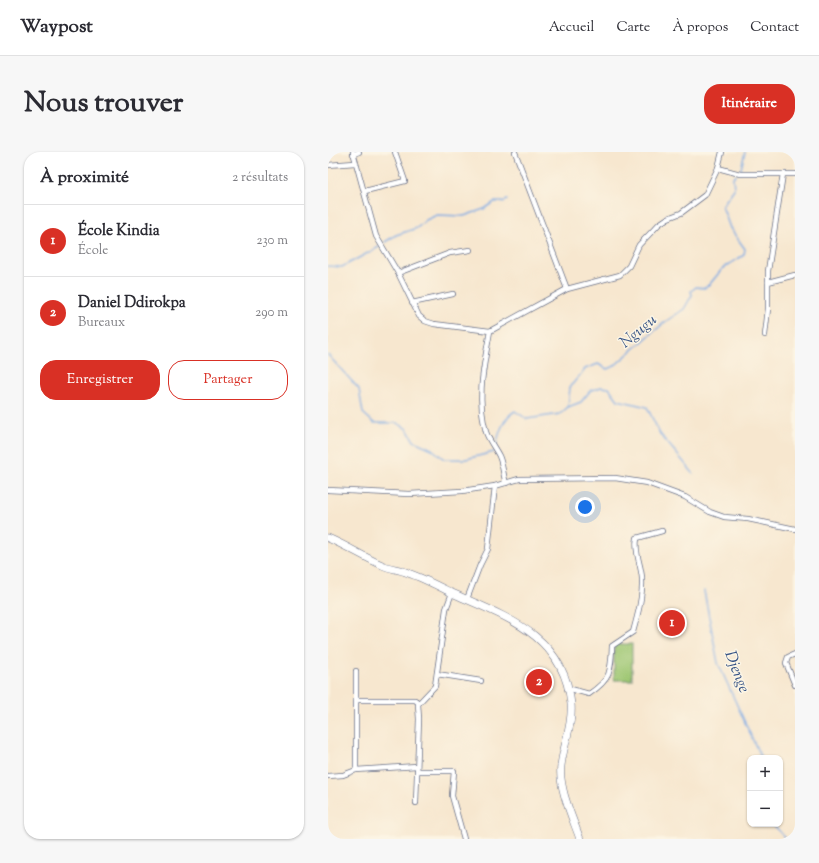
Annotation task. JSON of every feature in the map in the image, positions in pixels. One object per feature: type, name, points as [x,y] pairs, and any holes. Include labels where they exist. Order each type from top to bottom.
[{"type":"main road","points":[[328,538],[383,566],[407,572],[514,620],[532,632],[551,652],[563,674],[571,704],[570,718],[560,768],[562,784],[580,839]]},
{"type":"street","points":[[360,152],[353,153],[376,236],[398,273],[419,316],[425,321],[490,330],[567,289],[620,275],[629,266],[639,245],[659,224],[668,218],[681,213],[705,195],[718,168],[722,152]]},
{"type":"street","points":[[365,192],[405,181],[395,152]]},
{"type":"street","points":[[514,152],[567,289]]},
{"type":"street","points":[[328,165],[355,163]]},
{"type":"street","points":[[718,168],[740,174],[795,174]]},
{"type":"street","points":[[765,335],[768,308],[768,271],[783,174]]},
{"type":"street","points":[[398,273],[450,253],[470,250]]},
{"type":"street","points":[[768,282],[795,275]]},
{"type":"street","points":[[412,302],[453,294]]},
{"type":"street","points":[[490,330],[480,390],[482,413],[490,441],[499,457],[502,474],[506,483]]},
{"type":"street","points":[[328,490],[409,494],[462,491],[495,486],[519,479],[589,478],[627,480],[647,483],[685,497],[710,512],[724,517],[754,520],[795,529]]},
{"type":"street","points":[[467,599],[488,549],[495,486]]},
{"type":"street","points":[[567,688],[589,694],[609,677],[611,669],[612,646],[633,632],[640,609],[642,578],[636,546],[637,538],[662,531]]},
{"type":"street","points":[[416,803],[419,703],[435,686],[446,609],[452,593]]},
{"type":"street","points":[[795,654],[788,657],[786,663],[795,685]]},
{"type":"street","points":[[356,671],[356,770]]},
{"type":"street","points":[[437,674],[481,681]]},
{"type":"street","points":[[356,700],[414,700],[419,703]]},
{"type":"street","points":[[328,776],[343,775],[356,770],[417,769],[454,771],[452,796],[464,839]]},
{"type":"green space","points":[[614,644],[632,644],[632,680],[614,680]]},
{"type":"waterway","name":"Ngugu","points":[[740,173],[745,152]]},
{"type":"waterway","name":"Ngugu","points":[[568,407],[570,387],[585,369],[598,364],[607,369],[613,367],[665,322],[684,309],[692,295],[691,291],[696,287],[704,288],[709,285],[723,268],[744,255],[745,249],[730,228],[722,206],[734,189],[733,177],[736,175]]},
{"type":"waterway","points":[[385,242],[396,235],[417,228],[426,220],[437,215],[464,216],[484,209],[494,202],[503,202],[507,200]]},
{"type":"waterway","points":[[328,266],[342,267],[379,247]]},
{"type":"waterway","name":"Ngugu","points":[[328,355],[359,389],[363,413],[374,423],[397,423],[407,429],[414,441],[432,449],[444,459],[466,459],[494,452]]},
{"type":"waterway","points":[[496,446],[500,431],[507,418],[515,411],[527,419],[560,414],[568,407],[581,402],[590,391],[601,387],[609,388],[618,400],[647,407],[660,434],[693,473]]},
{"type":"waterway","name":"Djenge","points":[[704,591],[718,663],[760,755]]},
{"type":"waterway","name":"Djenge","points":[[776,827],[786,839]]},
{"type":"place","name":"École Kindia","points":[[672,623]]},
{"type":"place","name":"Daniel Ddirokpa","points":[[539,682]]}]
